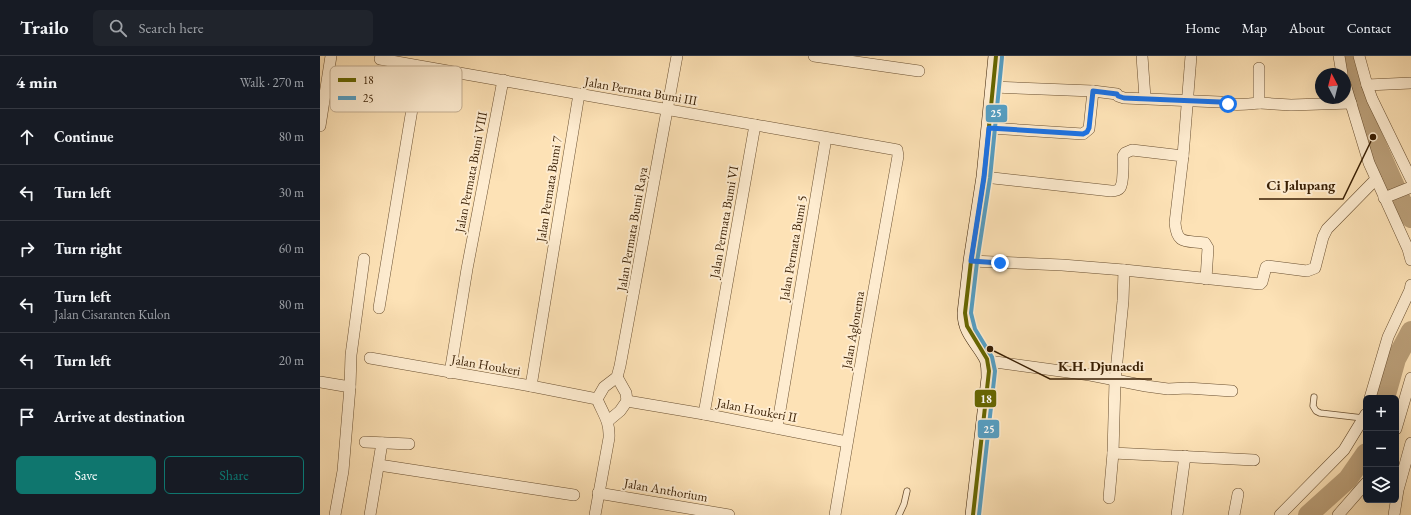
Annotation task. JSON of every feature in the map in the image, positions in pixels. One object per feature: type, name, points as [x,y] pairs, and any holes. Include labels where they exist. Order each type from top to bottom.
[{"type":"main road","points":[[973,515],[989,378],[988,361],[967,329],[965,320],[971,261],[984,177],[996,56]]},
{"type":"street","points":[[320,126],[331,56]]},
{"type":"street","name":"Jalan Permata Bumi Raya","points":[[617,377],[631,309],[677,56]]},
{"type":"street","points":[[814,56],[919,71]]},
{"type":"street","points":[[1142,56],[1145,98]]},
{"type":"street","points":[[1192,56],[1175,223],[1178,237],[1183,240],[1205,243],[1207,245],[1206,279]]},
{"type":"street","points":[[1339,56],[1341,68]]},
{"type":"street","points":[[1359,56],[1367,85],[1410,185],[1386,197]]},
{"type":"street","name":"Jalan Permata Bumi III","points":[[380,59],[414,66]]},
{"type":"street","points":[[1259,68],[1260,103]]},
{"type":"street","name":"Jalan Permata Bumi III","points":[[462,74],[897,150]]},
{"type":"street","name":"Jalan Permata Bumi VIII","points":[[450,373],[466,269],[503,80]]},
{"type":"street","points":[[1367,85],[1411,83]]},
{"type":"street","points":[[993,87],[1093,91],[1117,94],[1118,96],[1124,98],[1220,102],[1234,105],[1260,103],[1291,105],[1321,104]]},
{"type":"street","points":[[989,128],[1083,134],[1087,132],[1089,128],[1093,91]]},
{"type":"street","name":"Jalan Permata Bumi 7","points":[[531,386],[579,94]]},
{"type":"street","points":[[1351,103],[1369,163],[1386,197],[1408,249],[1411,260]]},
{"type":"street","points":[[379,308],[412,112]]},
{"type":"street","name":"Jalan Permata Bumi VI","points":[[720,323],[755,125]]},
{"type":"street","name":"Jalan Permata Bumi 5","points":[[777,428],[826,138]]},
{"type":"street","name":"Jalan Aglonema","points":[[835,515],[898,156],[897,150]]},
{"type":"street","points":[[984,177],[1117,191],[1122,183],[1123,156],[1125,153],[1132,150],[1183,156]]},
{"type":"street","points":[[971,261],[1062,265],[1258,284],[1262,282],[1268,266],[1307,271],[1315,268],[1323,237],[1327,229],[1376,179]]},
{"type":"street","points":[[335,515],[343,471],[351,356],[364,259]]},
{"type":"street","points":[[1109,498],[1113,453],[1115,381],[1123,301],[1124,270]]},
{"type":"street","points":[[1371,395],[1388,337],[1411,285]]},
{"type":"street","name":"Jalan Houkeri II","points":[[720,323],[704,414],[847,442]]},
{"type":"street","name":"Jalan Houkeri","points":[[370,358],[597,399]]},
{"type":"street","points":[[988,361],[1090,375],[1115,381],[1168,389],[1187,388],[1232,391]]},
{"type":"street","points":[[595,515],[609,438],[608,421],[597,399],[604,387],[617,377],[626,393],[627,401],[620,411],[608,421]]},
{"type":"street","points":[[1399,419],[1411,378]]},
{"type":"street","points":[[320,382],[350,387]]},
{"type":"street","points":[[627,401],[704,414]]},
{"type":"street","points":[[1280,515],[1344,450],[1363,419]]},
{"type":"street","points":[[365,442],[409,444]]},
{"type":"street","points":[[370,515],[382,443]]},
{"type":"street","points":[[1394,515],[1398,490],[1411,443]]},
{"type":"street","points":[[1113,453],[1254,460]]},
{"type":"street","points":[[1177,515],[1185,456]]},
{"type":"street","points":[[379,466],[574,495]]},
{"type":"street","points":[[1338,515],[1363,486]]},
{"type":"street","name":"Jalan Anthorium","points":[[598,493],[729,515]]},
{"type":"street","points":[[1234,515],[1238,494]]},
{"type":"lane","points":[[1314,397],[1313,406],[1316,411],[1320,413],[1363,416]]},
{"type":"lane","points":[[899,515],[904,504],[907,491]]},
{"type":"waterway","points":[[1347,56],[1353,86],[1373,137],[1402,202],[1411,218]]},
{"type":"waterway","points":[[1386,395],[1396,359],[1411,331]]},
{"type":"waterway","points":[[1308,515],[1348,479],[1363,457]]},
{"type":"transit line","name":"18","points":[[973,515],[989,371],[987,359],[967,326],[965,313],[971,261],[984,177],[996,56]]},
{"type":"transit line","name":"25","points":[[979,515],[995,371],[992,357],[975,329],[971,313],[990,178],[1002,57]]},
{"type":"place","name":"Ci Jalupang","points":[[1373,137]]},
{"type":"place","name":"K.H. Djunaedi","points":[[990,349]]},
{"type":"route","points":[[1000,263],[971,261],[984,177],[989,128],[1083,134],[1087,132],[1089,128],[1093,91],[1117,94],[1118,96],[1124,98],[1220,102],[1228,104]]}]
